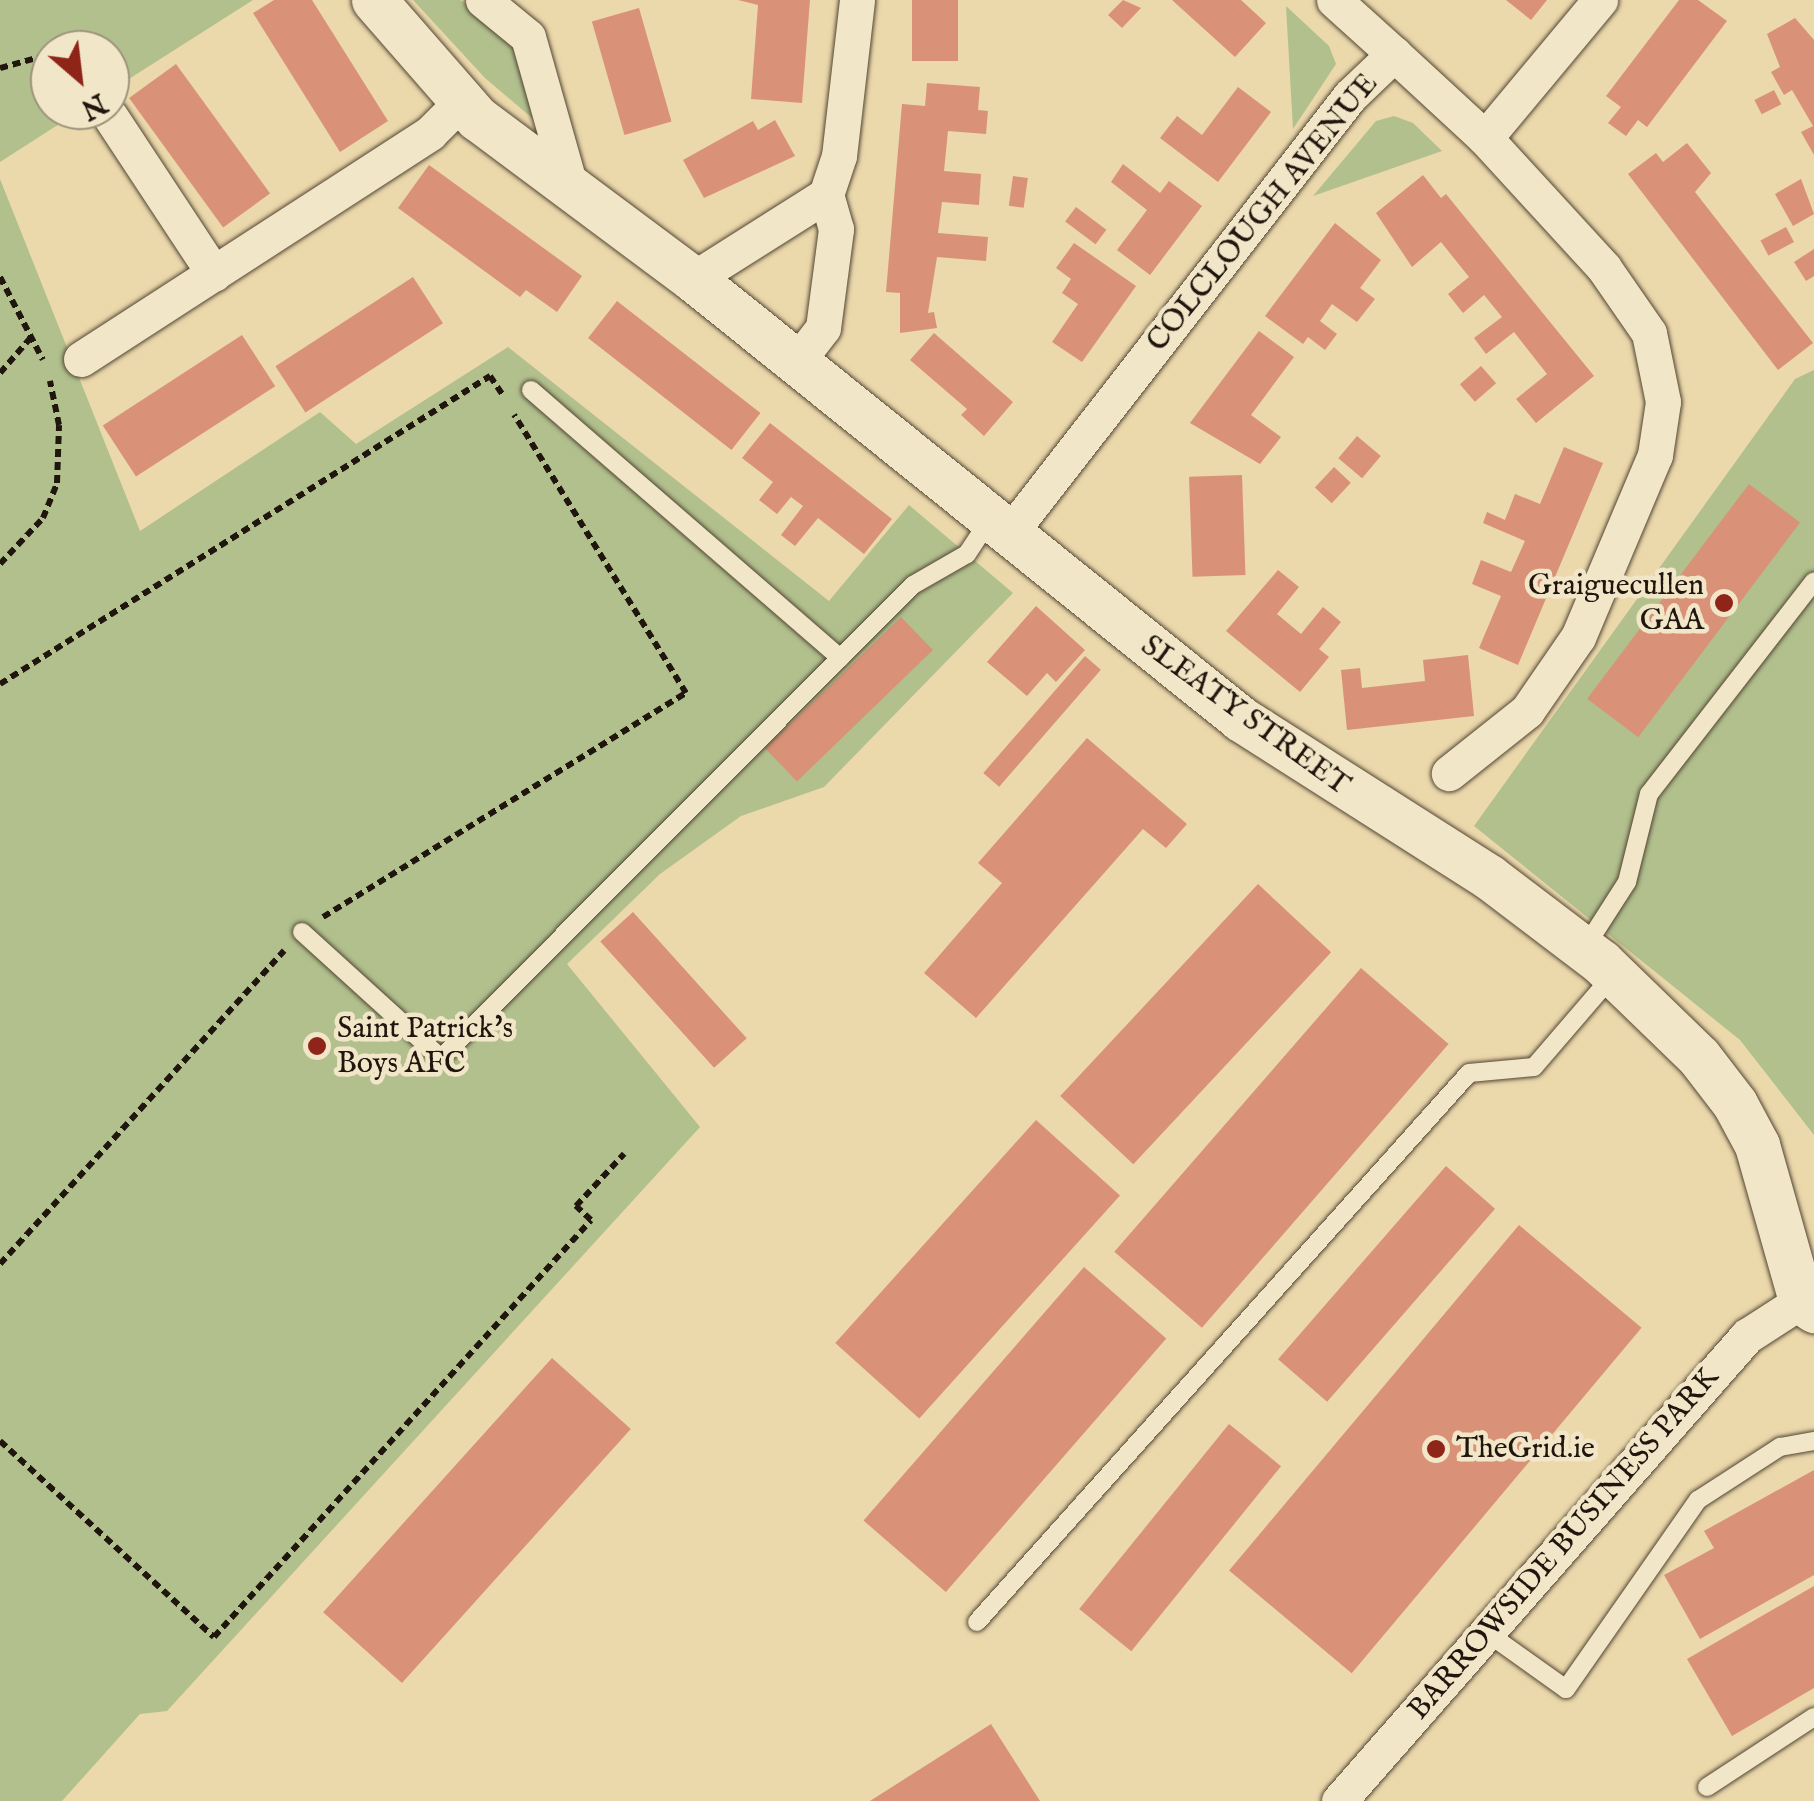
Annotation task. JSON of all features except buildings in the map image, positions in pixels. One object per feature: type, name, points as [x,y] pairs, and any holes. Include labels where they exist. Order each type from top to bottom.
[{"type":"street","name":"SLEATY STREET","points":[[374,0],[462,101],[572,192],[693,279],[1241,718],[1489,877],[1599,961],[1699,1057],[1735,1104],[1757,1145],[1807,1305]]},
{"type":"street","points":[[482,0],[528,36],[572,192]]},
{"type":"street","points":[[796,363],[823,328],[836,228],[826,195],[839,156],[857,0]]},
{"type":"street","points":[[1334,0],[1394,54]]},
{"type":"street","points":[[1485,138],[1600,0]]},
{"type":"street","name":"COLCLOUGH AVENUE","points":[[999,526],[1350,96],[1394,54],[1485,138],[1604,268],[1649,333],[1663,402],[1655,455],[1578,636],[1527,710],[1449,773]]},
{"type":"street","points":[[81,358],[430,133],[462,101]]},
{"type":"street","points":[[119,130],[214,274]]},
{"type":"street","points":[[693,279],[826,195]]},
{"type":"street","name":"BARROWSIDE BUSINESS PARK","points":[[1339,1801],[1747,1336],[1807,1305]]},
{"type":"lane","points":[[531,390],[840,658]]},
{"type":"lane","points":[[302,932],[441,1058],[913,585],[967,554],[999,526]]},
{"type":"lane","points":[[977,1622],[1469,1073],[1534,1067],[1599,961],[1627,882],[1650,794],[1814,581]]},
{"type":"lane","points":[[1486,1632],[1566,1689],[1698,1500],[1780,1446],[1814,1442]]},
{"type":"lane","points":[[1707,1787],[1814,1717]]},
{"type":"path","points":[[0,68],[30,60]]},
{"type":"path","points":[[0,277],[33,335],[57,406],[60,464],[43,518],[0,564]]},
{"type":"path","points":[[0,373],[33,335]]},
{"type":"path","points":[[0,684],[490,376],[686,693],[302,932],[0,1264]]},
{"type":"path","points":[[0,1441],[214,1637],[591,1220],[576,1206],[624,1154]]},
{"type":"green space","points":[[0,0],[253,0],[130,78],[130,30],[30,30],[30,130],[50,130],[0,162]]},
{"type":"green space","points":[[413,0],[460,0],[499,25],[516,47],[545,129],[485,78]]},
{"type":"green space","points":[[1286,6],[1329,46],[1336,64],[1293,129]]},
{"type":"green space","points":[[1394,116],[1413,123],[1442,151],[1313,196],[1376,121]]},
{"type":"green space","name":"Saint Patrick's Boys AFC","points":[[0,179],[140,531],[320,412],[356,444],[508,347],[829,601],[909,505],[1013,593],[824,787],[741,816],[660,874],[567,964],[700,1127],[167,1711],[140,1714],[62,1801],[0,1801]]},
{"type":"green space","name":"Graiguecullen GAA","points":[[1814,370],[1814,1135],[1740,1040],[1474,826],[1795,379]]},
{"type":"place","name":"Graiguecullen GAA","points":[[1724,603]]},
{"type":"place","name":"Saint Patrick's Boys AFC","points":[[317,1046]]},
{"type":"place","name":"TheGrid.ie","points":[[1436,1449]]}]
